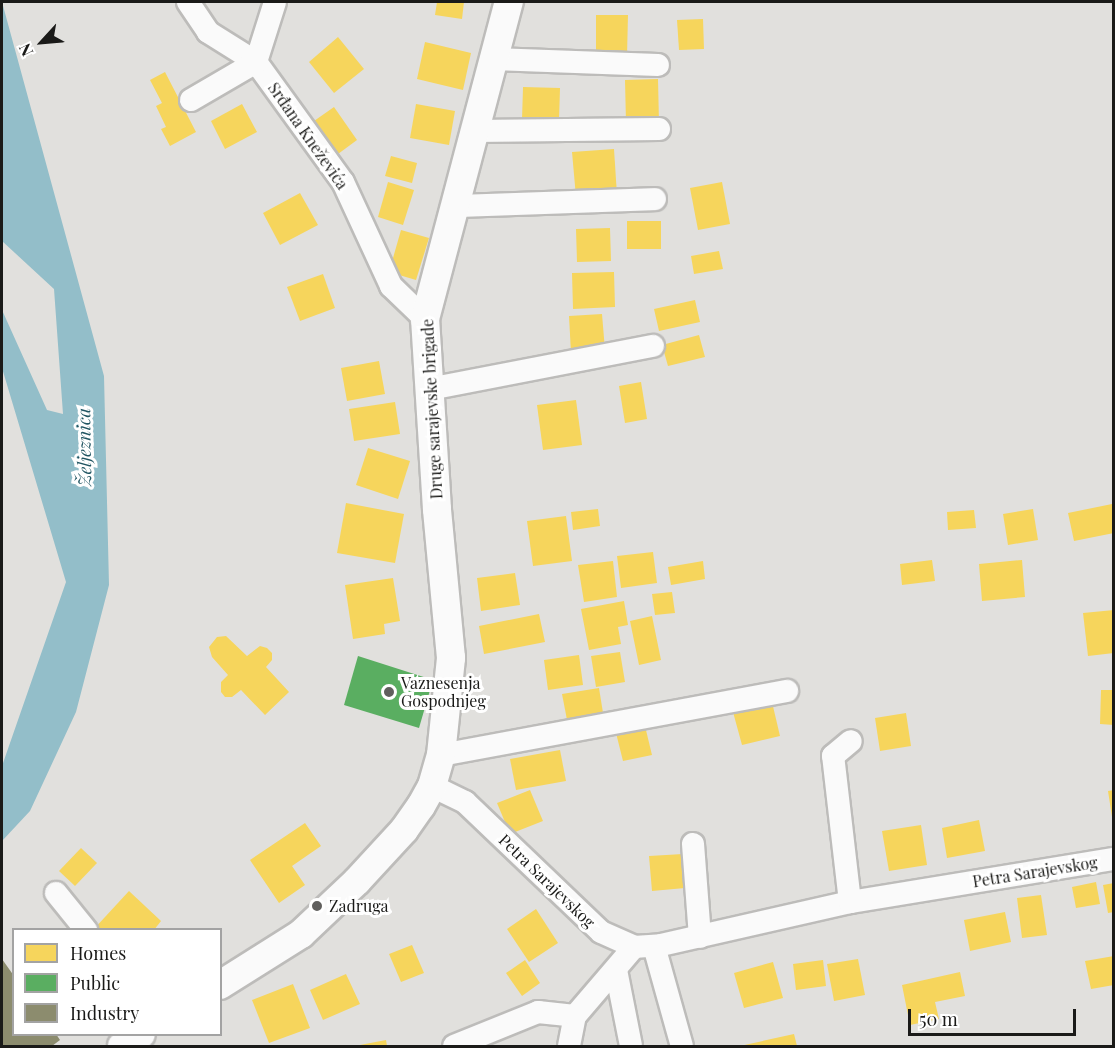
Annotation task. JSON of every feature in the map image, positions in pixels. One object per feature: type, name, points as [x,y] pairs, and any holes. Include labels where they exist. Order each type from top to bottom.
[{"type":"main road","name":"Druge sarajevske brigade","points":[[222,984],[301,934],[357,881],[404,830],[432,786],[441,754],[451,658],[437,509],[425,319],[509,2]]},
{"type":"main road","points":[[122,1047],[139,1036]]},
{"type":"street","name":"Srđana Kneževića","points":[[189,2],[208,32],[256,62],[343,182],[391,286],[425,319]]},
{"type":"street","points":[[191,100],[256,62],[275,2]]},
{"type":"street","points":[[494,59],[658,65]]},
{"type":"street","points":[[474,131],[659,129]]},
{"type":"street","points":[[455,206],[655,199]]},
{"type":"street","points":[[429,389],[653,346]]},
{"type":"street","points":[[441,754],[787,691]]},
{"type":"street","points":[[850,902],[833,756],[851,741]]},
{"type":"street","name":"Petra Sarajevskog","points":[[432,786],[465,802],[601,932],[644,946],[700,937],[850,902],[1113,859]]},
{"type":"street","points":[[693,844],[700,937]]},
{"type":"street","points":[[56,893],[84,928]]},
{"type":"street","points":[[569,1047],[575,1016],[616,970],[644,946],[682,1047]]},
{"type":"street","points":[[616,970],[631,1047]]},
{"type":"street","points":[[454,1047],[538,1011],[575,1016]]},
{"type":"water","name":"Željeznica","points":[[2,2],[104,376],[109,585],[76,712],[30,811],[2,841],[2,766],[66,582],[2,368],[2,310],[47,410],[63,414],[54,289],[2,241]]},
{"type":"building: Homes","points":[[437,2],[464,2],[462,19],[435,15]]},
{"type":"building: Homes","points":[[596,15],[628,15],[627,56],[596,56]]},
{"type":"building: Homes","points":[[703,19],[704,49],[679,50],[677,20]]},
{"type":"building: Homes","points":[[338,37],[364,69],[334,93],[309,62]]},
{"type":"building: Homes","points":[[425,42],[471,53],[463,90],[417,79]]},
{"type":"building: Homes","points":[[165,72],[196,132],[170,146],[161,129],[166,127],[156,106],[162,103],[150,80]]},
{"type":"building: Homes","points":[[658,79],[659,123],[626,123],[625,80]]},
{"type":"building: Homes","points":[[523,87],[560,88],[559,121],[522,120]]},
{"type":"building: Homes","points":[[242,104],[257,132],[225,149],[211,121]]},
{"type":"building: Homes","points":[[416,104],[455,111],[449,145],[410,138]]},
{"type":"building: Homes","points":[[334,107],[357,140],[338,154],[314,121]]},
{"type":"building: Homes","points":[[614,149],[617,195],[576,197],[572,152]]},
{"type":"building: Homes","points":[[391,156],[417,163],[412,183],[385,176]]},
{"type":"building: Homes","points":[[388,182],[414,190],[403,225],[378,217]]},
{"type":"building: Homes","points":[[722,182],[730,224],[698,230],[690,188]]},
{"type":"building: Homes","points":[[300,193],[318,225],[280,245],[263,213]]},
{"type":"building: Homes","points":[[627,221],[661,221],[661,249],[627,249]]},
{"type":"building: Homes","points":[[610,228],[611,261],[577,262],[576,229]]},
{"type":"building: Homes","points":[[401,230],[429,238],[416,280],[389,272]]},
{"type":"building: Homes","points":[[719,251],[723,269],[694,274],[691,256]]},
{"type":"building: Homes","points":[[614,272],[615,307],[573,309],[572,273]]},
{"type":"building: Homes","points":[[323,274],[335,308],[300,321],[287,287]]},
{"type":"building: Homes","points":[[695,300],[700,322],[659,331],[654,309]]},
{"type":"building: Homes","points":[[602,314],[605,350],[571,353],[569,316]]},
{"type":"building: Homes","points":[[699,335],[705,357],[668,366],[662,345]]},
{"type":"building: Homes","points":[[379,361],[385,394],[347,401],[341,368]]},
{"type":"building: Homes","points":[[641,382],[647,419],[625,423],[619,386]]},
{"type":"building: Homes","points":[[576,400],[582,445],[543,450],[537,405]]},
{"type":"building: Homes","points":[[395,402],[400,434],[354,441],[349,409]]},
{"type":"building: Homes","points":[[368,448],[410,461],[398,499],[356,485]]},
{"type":"building: Homes","points":[[346,503],[404,514],[395,563],[337,553]]},
{"type":"building: Homes","points":[[1112,504],[1114,533],[1074,541],[1068,513]]},
{"type":"building: Homes","points":[[598,509],[600,526],[573,530],[571,512]]},
{"type":"building: Homes","points":[[1033,509],[1038,540],[1008,545],[1003,514]]},
{"type":"building: Homes","points":[[974,510],[976,528],[948,530],[947,512]]},
{"type":"building: Homes","points":[[566,516],[572,561],[533,566],[527,521]]},
{"type":"building: Homes","points":[[653,552],[657,583],[621,588],[617,556]]},
{"type":"building: Homes","points":[[932,560],[935,581],[902,585],[900,564]]},
{"type":"building: Homes","points":[[1022,560],[1025,597],[982,601],[979,564]]},
{"type":"building: Homes","points":[[613,561],[617,597],[584,602],[578,565]]},
{"type":"building: Homes","points":[[703,561],[705,579],[671,585],[668,567]]},
{"type":"building: Homes","points":[[515,573],[520,605],[481,611],[477,578]]},
{"type":"building: Homes","points":[[393,578],[400,621],[384,624],[385,634],[353,639],[345,585]]},
{"type":"building: Homes","points":[[672,592],[675,613],[655,615],[652,594]]},
{"type":"building: Homes","points":[[624,601],[628,625],[618,627],[621,644],[589,650],[581,609]]},
{"type":"building: Homes","points":[[1114,610],[1114,653],[1088,656],[1083,613]]},
{"type":"building: Homes","points":[[539,614],[545,642],[484,654],[479,626]]},
{"type":"building: Homes","points":[[652,616],[661,660],[639,665],[630,621]]},
{"type":"building: Homes","points":[[226,636],[247,656],[260,646],[272,653],[272,660],[266,667],[289,692],[265,715],[241,690],[232,697],[225,697],[221,692],[221,682],[228,675],[212,657],[209,647],[217,637]]},
{"type":"building: Homes","points":[[620,652],[625,682],[596,687],[591,656]]},
{"type":"building: Homes","points":[[579,655],[583,685],[548,690],[544,660]]},
{"type":"building: Homes","points":[[599,688],[604,719],[568,725],[562,694]]},
{"type":"building: Homes","points":[[1101,690],[1114,690],[1114,725],[1100,724]]},
{"type":"building: Homes","points":[[772,702],[780,736],[742,745],[733,712]]},
{"type":"building: Homes","points":[[906,713],[911,746],[880,751],[875,718]]},
{"type":"building: Homes","points":[[645,726],[652,755],[623,761],[616,733]]},
{"type":"building: Homes","points":[[560,750],[566,781],[516,790],[510,759]]},
{"type":"building: Homes","points":[[530,790],[543,821],[510,834],[497,803]]},
{"type":"building: Homes","points":[[1114,790],[1114,817],[1112,817],[1108,791]]},
{"type":"building: Homes","points":[[979,820],[985,851],[947,858],[942,828]]},
{"type":"building: Homes","points":[[305,823],[321,846],[292,866],[305,885],[279,903],[250,860]]},
{"type":"building: Homes","points":[[921,825],[927,865],[889,871],[882,831]]},
{"type":"building: Homes","points":[[81,848],[97,863],[75,886],[59,871]]},
{"type":"building: Homes","points":[[683,854],[685,888],[652,891],[649,856]]},
{"type":"building: Homes","points":[[1096,882],[1100,904],[1076,908],[1072,887]]},
{"type":"building: Homes","points":[[1114,883],[1114,912],[1108,913],[1103,885]]},
{"type":"building: Homes","points":[[129,891],[161,921],[156,928],[95,928]]},
{"type":"building: Homes","points":[[1041,895],[1047,935],[1022,938],[1017,898]]},
{"type":"building: Homes","points":[[536,909],[558,943],[529,962],[507,929]]},
{"type":"building: Homes","points":[[1005,912],[1011,942],[970,951],[964,920]]},
{"type":"building: Homes","points":[[412,945],[424,973],[401,982],[389,954]]},
{"type":"building: Homes","points":[[1114,956],[1114,985],[1091,989],[1085,961]]},
{"type":"building: Homes","points":[[858,959],[865,995],[834,1001],[827,964]]},
{"type":"building: Homes","points":[[525,960],[540,983],[522,996],[506,973]]},
{"type":"building: Homes","points":[[823,960],[826,986],[796,990],[793,964]]},
{"type":"building: Homes","points":[[773,962],[783,998],[744,1008],[734,973]]},
{"type":"building: Homes","points":[[960,972],[965,996],[935,1002],[939,1019],[910,1025],[902,985]]},
{"type":"building: Homes","points":[[346,974],[360,1004],[323,1020],[310,990]]},
{"type":"building: Homes","points":[[293,984],[310,1028],[269,1043],[252,1000]]},
{"type":"building: Homes","points":[[794,1034],[797,1046],[740,1046]]},
{"type":"building: Homes","points":[[386,1040],[387,1046],[360,1046],[360,1045]]},
{"type":"building: Public","name":"Vaznesenja Gospodnjeg","points":[[358,656],[433,680],[419,728],[344,705]]},
{"type":"building: Industry","points":[[2,959],[12,973],[12,1036],[57,1036],[60,1040],[52,1046],[2,1046]]},
{"type":"place","name":"Vaznesenja Gospodnjeg","points":[[389,692]]},
{"type":"place","name":"Zadruga","points":[[317,906]]}]
